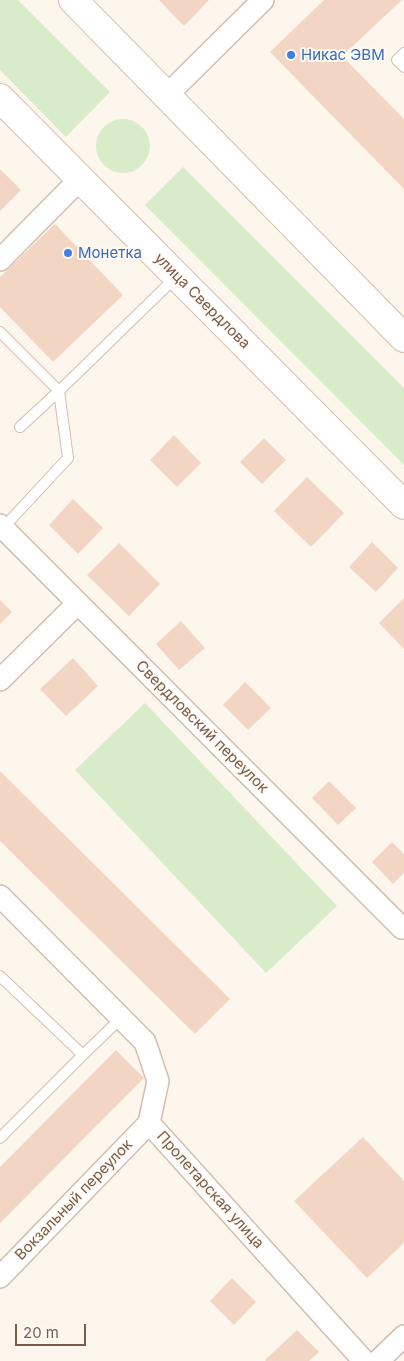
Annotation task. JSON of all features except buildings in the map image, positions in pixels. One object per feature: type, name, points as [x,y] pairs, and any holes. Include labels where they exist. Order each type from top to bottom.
[{"type":"main road","points":[[72,0],[404,338]]},
{"type":"main road","name":"улица Свердлова","points":[[0,98],[404,505]]},
{"type":"street","points":[[166,94],[258,2]]},
{"type":"street","points":[[0,260],[80,179]]},
{"type":"street","name":"Свердловский переулок","points":[[2,527],[404,928]]},
{"type":"street","points":[[0,680],[78,603]]},
{"type":"street","name":"Пролетарская улица","points":[[0,896],[145,1042],[158,1081],[149,1123],[364,1361]]},
{"type":"street","name":"Вокзальный переулок","points":[[0,1277],[149,1123]]},
{"type":"street","points":[[378,1361],[404,1336]]},
{"type":"lane","points":[[404,52],[397,60],[404,67]]},
{"type":"lane","points":[[20,427],[177,276]]},
{"type":"lane","points":[[0,332],[58,391],[68,458],[2,527]]},
{"type":"lane","points":[[0,976],[83,1055]]},
{"type":"lane","points":[[0,1138],[121,1018]]},
{"type":"green space","points":[[0,0],[18,0],[110,92],[66,137],[0,70]]},
{"type":"green space","points":[[123,119],[133,121],[142,127],[148,136],[150,146],[148,156],[142,165],[133,171],[123,173],[113,171],[104,165],[98,156],[96,146],[98,136],[104,127],[113,121]]},
{"type":"green space","points":[[183,167],[404,388],[404,465],[145,205]]},
{"type":"green space","points":[[145,703],[337,906],[266,973],[75,770]]},
{"type":"place","name":"Никас ЭВМ","points":[[291,55]]},
{"type":"place","name":"Монетка","points":[[68,253]]}]
